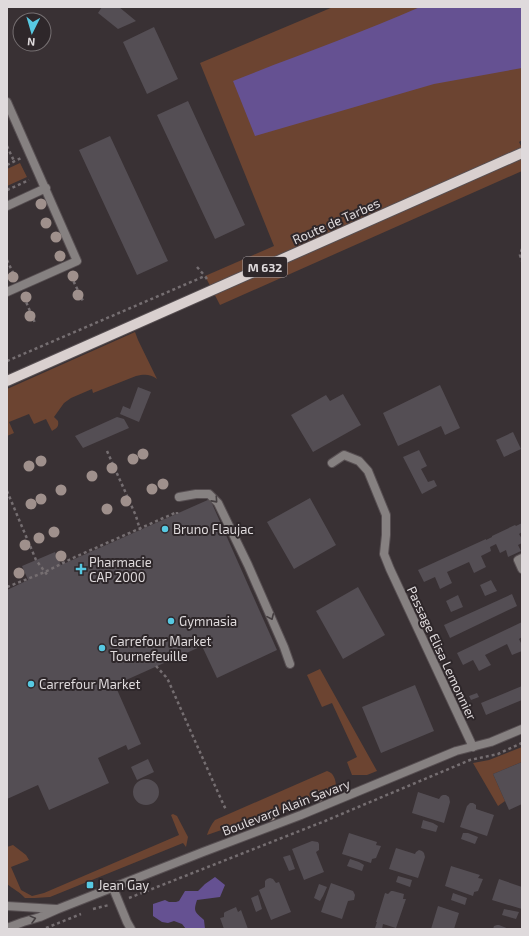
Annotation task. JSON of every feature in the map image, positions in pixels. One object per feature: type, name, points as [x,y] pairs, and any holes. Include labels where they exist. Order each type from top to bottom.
[{"type":"main road","name":"Route de Tarbes","points":[[7,381],[522,153]]},
{"type":"street","points":[[7,102],[77,261],[7,292]]},
{"type":"street","points":[[7,206],[46,188]]},
{"type":"street","name":"Passage Elisa Lemonnier","points":[[332,463],[344,454],[359,460],[368,471],[386,515],[384,554],[474,747]]},
{"type":"street","points":[[179,497],[196,494],[209,494],[218,503],[248,565],[284,646],[290,664]]},
{"type":"street","points":[[522,558],[518,560],[522,569]]},
{"type":"street","name":"Boulevard Alain Savary","points":[[7,928],[40,917],[203,852],[301,816],[456,751],[491,742],[522,729]]},
{"type":"street","points":[[113,888],[126,922],[131,929]]},
{"type":"street","name":"Boulevard Alain Savary","points":[[7,906],[58,909]]},
{"type":"path","points":[[7,146],[14,161]]},
{"type":"path","points":[[7,165],[21,158],[24,165]]},
{"type":"path","points":[[7,190],[30,180]]},
{"type":"path","points":[[522,249],[520,255],[522,261]]},
{"type":"path","points":[[197,267],[205,276],[213,290]]},
{"type":"path","points":[[7,361],[205,276]]},
{"type":"path","points":[[107,451],[136,516],[140,530]]},
{"type":"path","points":[[7,491],[34,556],[48,576]]},
{"type":"path","points":[[7,587],[45,572],[177,512],[177,514]]},
{"type":"path","points":[[156,666],[168,680],[226,810]]},
{"type":"path","points":[[93,909],[118,902],[324,821],[470,760],[498,754],[522,744]]},
{"type":"path","points":[[44,929],[86,912]]},
{"type":"shaded area","points":[[333,7],[522,7],[522,140],[519,142],[522,148],[522,171],[220,305],[205,276],[274,246],[200,63]]},
{"type":"shaded area","points":[[420,7],[522,7],[522,68],[434,84],[255,136],[233,81]]},
{"type":"shaded area","points":[[20,163],[27,177],[7,186],[7,169]]},
{"type":"shaded area","points":[[135,332],[157,379],[150,375],[139,375],[93,393],[92,389],[71,398],[64,403],[54,417],[58,421],[58,426],[52,431],[46,419],[34,424],[29,414],[9,422],[14,433],[7,436],[7,389]]},
{"type":"shaded area","points":[[320,669],[377,771],[367,775],[352,775],[347,762],[357,757],[332,703],[322,707],[307,675]]},
{"type":"shaded area","points":[[522,747],[522,762],[493,774],[505,801],[498,806],[473,763],[489,760]]},
{"type":"shaded area","points":[[327,771],[334,777],[336,787],[291,806],[207,835],[215,820]]},
{"type":"shaded area","points":[[173,814],[177,816],[188,837],[186,847],[183,843],[50,897],[25,898],[7,884],[7,847],[13,845],[26,855],[29,860],[11,867],[21,890],[32,896],[44,893],[179,835],[171,815]]},
{"type":"shaded area","points":[[215,877],[225,885],[220,897],[197,900],[195,907],[196,912],[204,920],[205,929],[186,929],[182,924],[174,921],[168,923],[162,922],[153,916],[153,904],[165,900],[169,902],[179,901],[185,891],[198,891]]},
{"type":"building","points":[[102,7],[119,7],[136,21],[118,29],[98,13]]},
{"type":"building","points":[[154,27],[178,79],[147,94],[123,42]]},
{"type":"building","points":[[188,101],[245,225],[215,239],[157,115]]},
{"type":"building","points":[[110,136],[168,261],[137,275],[79,150]]},
{"type":"building","points":[[440,385],[460,428],[445,435],[441,426],[398,446],[383,413]]},
{"type":"building","points":[[138,387],[151,392],[139,422],[120,414],[123,406],[130,409]]},
{"type":"building","points":[[343,394],[361,425],[313,452],[291,415],[326,395],[330,401]]},
{"type":"building","points":[[117,417],[124,419],[129,428],[83,448],[75,436]]},
{"type":"building","points":[[513,432],[521,449],[504,457],[496,440]]},
{"type":"building","points":[[419,450],[427,466],[421,469],[428,482],[434,480],[437,486],[422,494],[403,457]]},
{"type":"building","points":[[310,498],[336,545],[294,569],[267,522]]},
{"type":"building","name":"Carrefour Market Tournefeuille","points":[[210,499],[277,650],[217,678],[202,646],[115,685],[141,744],[128,750],[126,745],[98,758],[109,783],[49,810],[38,785],[7,799],[7,590],[28,580],[22,566],[55,552],[61,565]]},
{"type":"building","points":[[522,523],[522,532],[519,534],[522,539],[522,543],[518,545],[521,551],[508,557],[506,550],[500,553],[496,544],[490,547],[491,551],[481,556],[486,567],[474,573],[469,562],[447,572],[452,583],[440,589],[435,577],[424,582],[418,570]]},
{"type":"building","points":[[491,580],[497,591],[485,596],[480,585]]},
{"type":"building","points":[[358,587],[385,635],[343,659],[316,611]]},
{"type":"building","points":[[512,594],[517,606],[450,638],[444,625]]},
{"type":"building","points":[[458,595],[463,607],[451,612],[446,601]]},
{"type":"building","points":[[522,622],[522,637],[519,639],[522,645],[522,651],[512,655],[507,644],[485,655],[491,665],[479,671],[473,660],[463,665],[457,653]]},
{"type":"building","points":[[415,685],[434,731],[381,753],[362,707]]},
{"type":"building","points":[[522,686],[522,700],[486,715],[481,703]]},
{"type":"building","points":[[477,693],[479,697],[471,700],[469,696]]},
{"type":"building","points":[[148,759],[154,772],[137,780],[131,767]]},
{"type":"building","points":[[522,762],[522,804],[509,810],[493,774]]},
{"type":"building","points":[[146,779],[155,783],[159,792],[155,801],[146,805],[137,801],[133,792],[137,783]]},
{"type":"building","points":[[418,792],[439,799],[443,795],[449,797],[450,802],[444,823],[412,813]]},
{"type":"building","points":[[470,803],[476,805],[476,809],[494,815],[487,836],[460,827],[467,806]]},
{"type":"building","points":[[423,820],[438,826],[436,832],[421,828]]},
{"type":"building","points":[[349,833],[377,842],[376,845],[381,846],[376,858],[372,859],[371,863],[342,854]]},
{"type":"building","points":[[463,833],[468,833],[478,837],[475,844],[461,839]]},
{"type":"building","points":[[312,841],[318,842],[319,844],[319,850],[316,852],[324,872],[304,880],[292,849]]},
{"type":"building","points":[[396,848],[415,854],[419,850],[424,853],[425,857],[418,878],[389,869]]},
{"type":"building","points":[[290,855],[295,869],[289,871],[283,857]]},
{"type":"building","points":[[350,859],[364,865],[362,871],[347,866]]},
{"type":"building","points":[[451,866],[480,875],[478,878],[483,879],[478,891],[474,892],[473,896],[445,886]]},
{"type":"building","points":[[398,876],[412,880],[410,887],[396,882]]},
{"type":"building","points":[[270,878],[276,883],[279,882],[291,912],[271,920],[259,890],[265,887],[265,881]]},
{"type":"building","points":[[499,879],[522,887],[522,909],[492,900]]},
{"type":"building","points":[[331,883],[353,891],[355,895],[354,900],[348,901],[342,919],[321,912]]},
{"type":"building","points":[[319,884],[327,887],[320,901],[314,898]]},
{"type":"building","points":[[391,891],[404,894],[403,899],[406,899],[396,928],[383,924],[382,929],[375,928],[385,893],[388,894]]},
{"type":"building","points":[[453,893],[467,898],[465,905],[451,900]]},
{"type":"building","points":[[258,895],[262,909],[256,912],[251,898]]},
{"type":"building","points":[[438,906],[459,913],[454,929],[431,929]]},
{"type":"building","points":[[236,907],[238,912],[241,910],[248,929],[224,929],[220,918],[224,917],[225,912]]},
{"type":"building","points":[[504,909],[519,912],[516,919],[502,915]]},
{"type":"building","points":[[497,925],[509,929],[493,929],[494,926]]},
{"type":"place","name":"Bruno Flaujac","points":[[165,529]]},
{"type":"place","name":"Pharmacie CAP 2000","points":[[81,569]]},
{"type":"place","name":"Gymnasia","points":[[171,621]]},
{"type":"place","name":"Carrefour Market Tournefeuille","points":[[102,648]]},
{"type":"place","name":"Carrefour Market","points":[[31,684]]},
{"type":"place","name":"Jean Gay","points":[[90,885]]}]
